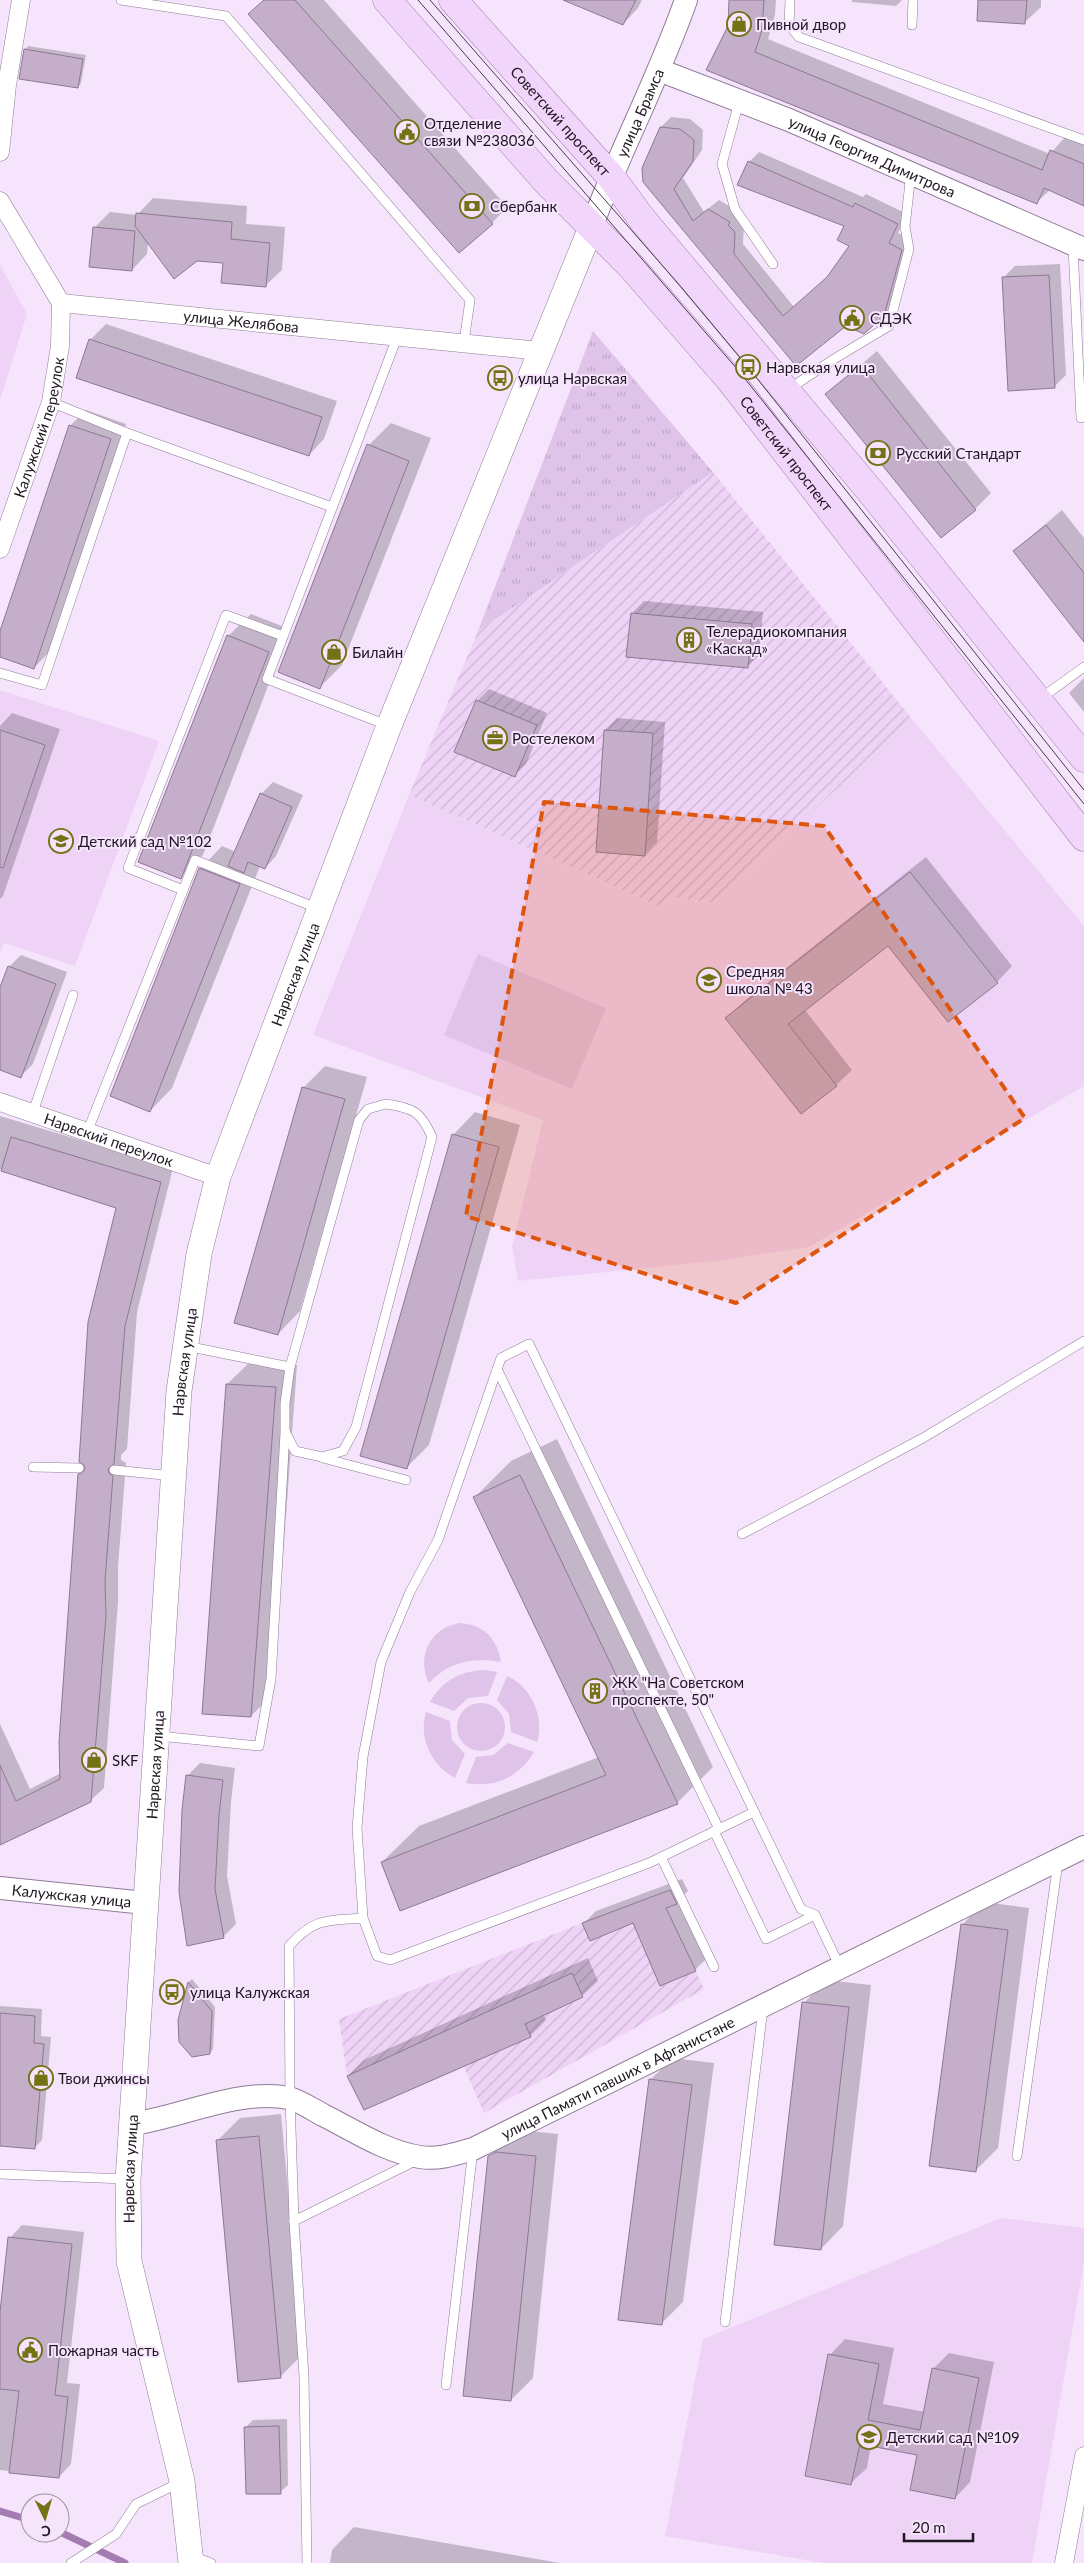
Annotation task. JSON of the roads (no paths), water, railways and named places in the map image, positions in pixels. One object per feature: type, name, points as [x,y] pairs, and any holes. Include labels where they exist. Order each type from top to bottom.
[{"type":"main road","name":"Советский проспект","points":[[388,0],[546,181],[592,225],[643,280],[756,412],[1084,837]]},
{"type":"main road","name":"Советский проспект","points":[[453,0],[611,177],[642,220],[871,492],[1084,758]]},
{"type":"main road","name":"Нарвская улица","points":[[198,2561],[182,2481],[129,2261],[128,2180],[173,1476],[184,1345],[198,1254],[218,1177],[390,726],[592,225]]},
{"type":"street","points":[[0,152],[7,85],[21,0]]},
{"type":"street","name":"улица Брамса","points":[[592,225],[611,177],[659,70],[686,0]]},
{"type":"street","name":"улица Георгия Димитрова","points":[[659,70],[789,120],[1079,246]]},
{"type":"street","points":[[0,201],[61,303]]},
{"type":"street","name":"улица Желябова","points":[[61,303],[398,335],[540,351]]},
{"type":"street","name":"Калужский переулок","points":[[0,549],[50,402],[60,346],[61,303]]},
{"type":"street","name":"Нарвский переулок","points":[[0,1102],[88,1130],[218,1177]]},
{"type":"street","name":"улица Памяти павших в Афганистане","points":[[132,2124],[159,2120],[236,2098],[267,2096],[290,2098],[398,2152],[422,2158],[446,2156],[473,2149],[1084,1847]]},
{"type":"street","name":"Калужская улица","points":[[0,1888],[145,1903]]},
{"type":"street","points":[[1064,2563],[1084,2456]]},
{"type":"lane","points":[[121,0],[226,16],[470,300],[464,342]]},
{"type":"lane","points":[[790,0],[789,25],[799,37],[1084,140]]},
{"type":"lane","points":[[912,25],[913,0]]},
{"type":"lane","points":[[739,102],[722,164],[735,209],[773,264]]},
{"type":"lane","points":[[786,391],[834,358],[889,326],[909,249],[905,227],[911,173]]},
{"type":"lane","points":[[1079,246],[1081,418]]},
{"type":"lane","points":[[390,726],[267,680],[398,335]]},
{"type":"lane","points":[[50,402],[127,433],[332,507]]},
{"type":"lane","points":[[0,672],[42,685],[127,433]]},
{"type":"lane","points":[[183,890],[128,868],[226,615],[284,636]]},
{"type":"lane","points":[[1038,700],[1084,667]]},
{"type":"lane","points":[[88,1130],[195,860],[320,909]]},
{"type":"lane","points":[[33,1112],[73,995]]},
{"type":"lane","points":[[157,1735],[259,1746],[271,1679],[285,1403],[290,1367],[359,1120],[368,1109],[386,1104],[402,1106],[424,1117],[432,1137],[356,1427],[343,1451],[322,1458]]},
{"type":"lane","points":[[742,1534],[923,1438],[1084,1341]]},
{"type":"lane","points":[[754,1812],[661,1857],[390,1960],[377,1956],[363,1918],[357,1828],[363,1756],[381,1662],[410,1592],[438,1540],[501,1358],[529,1344],[801,1909],[815,1915],[840,1967]]},
{"type":"lane","points":[[184,1345],[290,1367]]},
{"type":"lane","points":[[497,1369],[717,1830],[766,1939],[815,1915]]},
{"type":"lane","points":[[285,1431],[295,1451],[406,1480]]},
{"type":"lane","points":[[33,1467],[78,1468]]},
{"type":"lane","points":[[114,1470],[173,1476]]},
{"type":"lane","points":[[661,1857],[714,1967]]},
{"type":"lane","points":[[1017,2156],[1058,1859]]},
{"type":"lane","points":[[307,2563],[304,2377],[294,2221],[290,2098],[289,1946],[301,1932],[318,1921],[363,1918]]},
{"type":"lane","points":[[725,2322],[763,2006]]},
{"type":"lane","points":[[446,2385],[473,2149]]},
{"type":"lane","points":[[294,2221],[422,2158]]},
{"type":"lane","points":[[0,2174],[128,2180]]},
{"type":"lane","points":[[71,2563],[116,2534],[136,2504],[182,2481]]},
{"type":"waterway","points":[[0,2511],[20,2517]]},
{"type":"waterway","points":[[70,2537],[125,2563]]},
{"type":"tram line","points":[[418,0],[738,370],[1084,804]]},
{"type":"tram line","points":[[430,0],[682,288],[748,367],[1084,790]]},
{"type":"place","name":"Пивной двор","points":[[739,24]]},
{"type":"place","name":"Отделение связи №238036","points":[[407,132]]},
{"type":"place","name":"Сбербанк","points":[[472,206]]},
{"type":"place","name":"СДЭК","points":[[852,318]]},
{"type":"place","name":"Нарвская улица","points":[[748,367]]},
{"type":"place","name":"улица Нарвская","points":[[500,378]]},
{"type":"place","name":"Русский Стандарт","points":[[878,453]]},
{"type":"place","name":"Телерадиокомпания «Каскад»","points":[[689,640]]},
{"type":"place","name":"Билайн","points":[[334,652]]},
{"type":"place","name":"Ростелеком","points":[[495,738]]},
{"type":"place","name":"Детский сад №102","points":[[61,841]]},
{"type":"place","name":"Средняя школа № 43","points":[[709,980]]},
{"type":"place","name":"ЖК \"На Советском проспекте, 50\"","points":[[595,1691]]},
{"type":"place","name":"SKF","points":[[94,1760]]},
{"type":"place","name":"улица Калужская","points":[[172,1992]]},
{"type":"place","name":"Твои джинсы","points":[[41,2078]]},
{"type":"place","name":"Пожарная часть","points":[[30,2350]]},
{"type":"place","name":"Детский сад №109","points":[[869,2437]]}]
